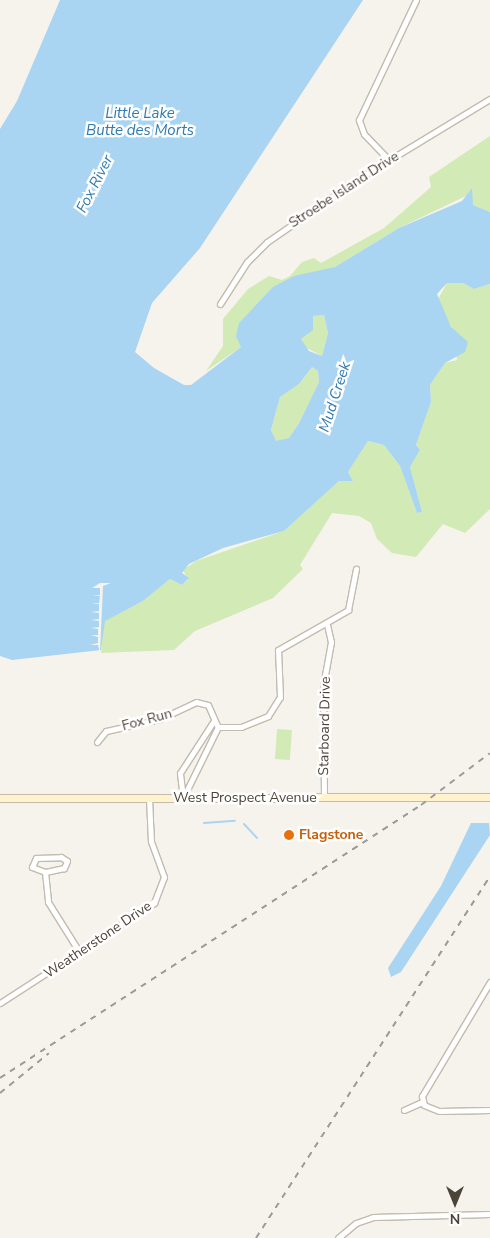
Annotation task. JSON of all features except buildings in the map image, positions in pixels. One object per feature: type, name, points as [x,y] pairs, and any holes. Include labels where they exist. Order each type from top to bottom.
[{"type":"main road","name":"West Prospect Avenue","points":[[0,798],[490,797]]},
{"type":"street","points":[[389,160],[364,134],[359,120],[416,0]]},
{"type":"street","name":"Stroebe Island Drive","points":[[220,304],[260,248],[389,160],[490,99]]},
{"type":"street","points":[[183,798],[218,727],[241,726],[273,712],[280,697],[278,650],[327,625],[348,610],[356,569]]},
{"type":"street","name":"Starboard Drive","points":[[324,798],[323,686],[331,642],[327,625]]},
{"type":"street","name":"Fox Run","points":[[97,742],[106,731],[165,717],[196,702],[208,705],[214,722],[218,727]]},
{"type":"street","points":[[183,798],[180,773],[214,722]]},
{"type":"street","name":"Weatherstone Drive","points":[[0,1003],[150,908],[160,893],[163,871],[151,842],[149,798]]},
{"type":"street","points":[[34,859],[66,859],[64,868],[45,872],[33,870],[34,859]]},
{"type":"street","points":[[45,872],[48,902],[80,953]]},
{"type":"street","points":[[422,1102],[428,1080],[490,982]]},
{"type":"street","points":[[404,1110],[422,1102],[439,1110],[490,1110]]},
{"type":"street","points":[[338,1238],[373,1216],[490,1214]]},
{"type":"green space","points":[[490,136],[490,212],[473,205],[470,194],[399,228],[335,267],[274,287],[239,323],[241,347],[206,371],[223,346],[223,319],[248,289],[269,276],[282,280],[290,276],[302,262],[314,258],[321,263],[384,228],[431,187],[429,177]]},
{"type":"green space","points":[[447,283],[463,283],[474,289],[490,284],[490,509],[465,533],[443,524],[416,557],[392,553],[377,539],[371,523],[359,516],[332,513],[300,565],[303,569],[273,598],[195,631],[174,650],[101,653],[104,621],[143,601],[170,579],[182,585],[188,580],[183,570],[196,561],[284,531],[339,481],[353,481],[348,472],[368,441],[384,445],[400,466],[417,513],[422,512],[410,467],[420,450],[416,445],[431,402],[430,385],[445,363],[457,360],[451,327],[437,301]]},
{"type":"green space","points":[[324,315],[328,333],[322,356],[303,346],[301,339],[308,334],[313,316]]},
{"type":"green space","points":[[312,367],[318,371],[319,382],[299,423],[289,438],[276,442],[271,430],[280,397],[299,384]]},
{"type":"green space","points":[[277,729],[292,730],[290,760],[275,759]]},
{"type":"water","points":[[60,0],[363,0],[200,248],[152,303],[135,352],[154,368],[184,385],[191,385],[241,347],[236,336],[239,323],[273,287],[294,276],[335,267],[399,228],[462,201],[472,188],[473,205],[490,212],[490,284],[474,289],[463,283],[447,283],[437,294],[451,327],[468,342],[465,352],[445,363],[430,385],[431,402],[416,445],[420,450],[410,467],[422,512],[417,513],[400,466],[384,445],[368,441],[348,472],[353,481],[339,481],[284,531],[223,548],[189,564],[182,573],[189,578],[182,585],[170,579],[143,601],[105,621],[101,650],[12,660],[0,656],[0,129],[17,101]],"holes":[[[324,315],[328,333],[322,356],[309,351],[301,339],[313,330],[313,316]],[[312,367],[318,371],[319,382],[299,423],[289,438],[276,441],[271,430],[280,397],[299,384]]]},
{"type":"water","points":[[471,823],[489,823],[490,835],[401,972],[391,977],[388,968],[441,886]]},
{"type":"pier","points":[[100,583],[111,583],[103,586],[100,653],[98,645],[90,645],[98,643],[98,637],[91,635],[98,635],[98,629],[91,628],[99,627],[99,621],[91,620],[99,619],[99,613],[91,612],[99,611],[99,604],[91,603],[99,603],[100,596],[92,596],[100,595],[100,588],[92,588]]},
{"type":"waterway","points":[[204,823],[235,821]]},
{"type":"waterway","points":[[244,824],[257,838]]},
{"type":"railway","points":[[0,1078],[421,805],[490,753]]},
{"type":"railway","points":[[256,1238],[490,876]]},
{"type":"railway","points":[[0,1093],[49,1053]]},
{"type":"place","name":"Flagstone","points":[[289,835]]},
{"type":"water label","name":"Little Lake Butte des Morts","points":[[140,122]]},
{"type":"water label","name":"Fox River","points":[[95,184]]},
{"type":"water label","name":"Mud Creek","points":[[335,397]]}]
